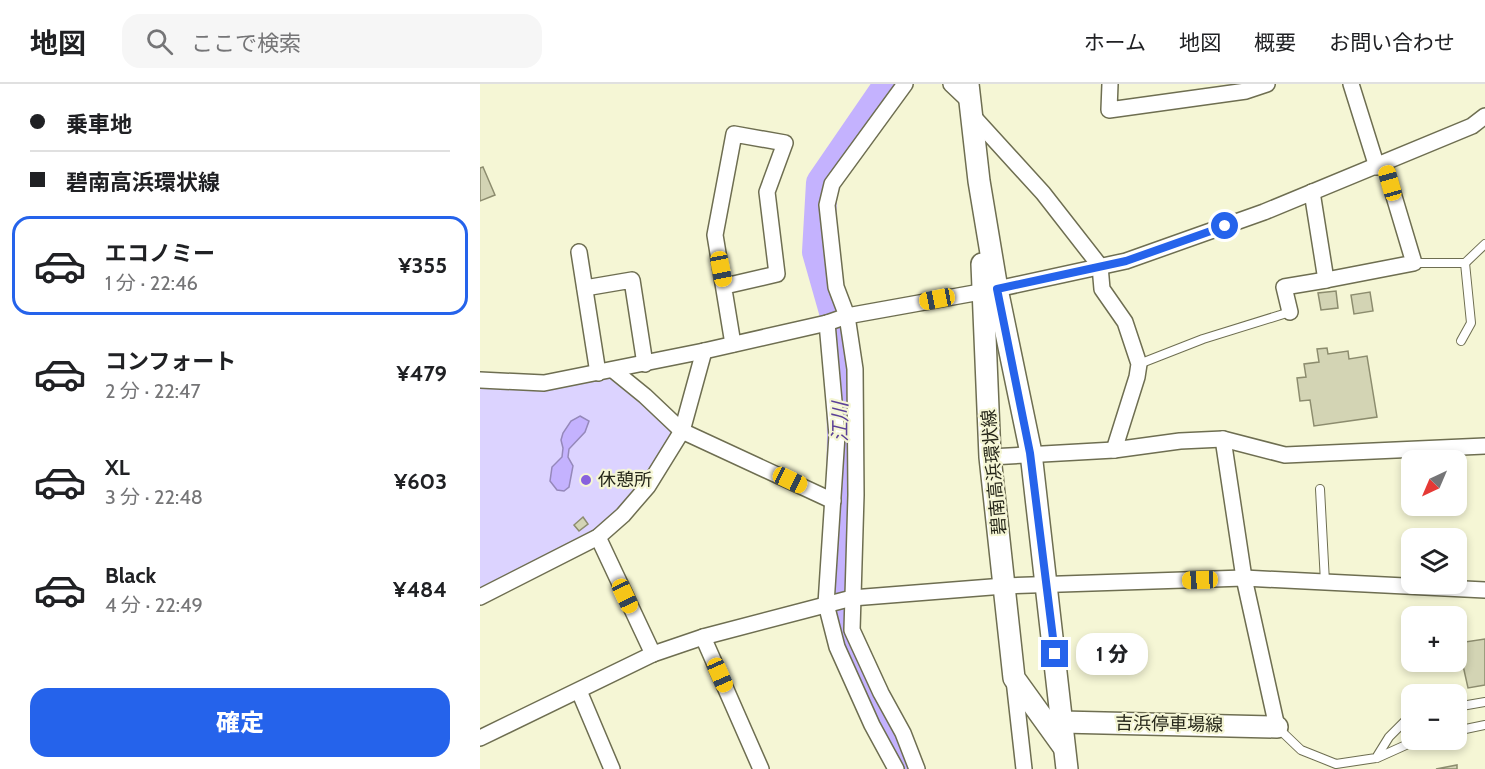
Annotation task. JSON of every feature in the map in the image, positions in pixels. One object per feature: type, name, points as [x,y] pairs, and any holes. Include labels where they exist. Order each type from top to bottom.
[{"type":"main road","name":"碧南高浜環状線","points":[[970,100],[990,290],[990,457],[1014,678],[1064,747]]},
{"type":"main road","name":"碧南高浜環状線","points":[[990,290],[1030,453],[1067,769]]},
{"type":"main road","name":"吉浜停車場線","points":[[1062,722],[1277,726]]},
{"type":"street","points":[[905,84],[832,184],[827,205],[836,287],[846,316],[855,369],[856,495],[852,630],[880,693],[903,733],[917,769]]},
{"type":"street","points":[[951,84],[970,100],[1100,266],[1102,289],[1125,322],[1139,364],[1114,450]]},
{"type":"street","points":[[1110,84],[1110,110],[1246,91],[1267,84]]},
{"type":"street","points":[[1290,312],[1284,287],[1414,263],[1351,84]]},
{"type":"street","points":[[480,380],[544,383],[704,351],[846,316],[990,290],[1126,261],[1264,212],[1381,165],[1472,126],[1485,116]]},
{"type":"street","points":[[724,286],[777,274],[767,192],[785,143],[734,134],[714,235],[734,344]]},
{"type":"street","points":[[1312,192],[1326,279]]},
{"type":"street","points":[[579,252],[597,373]]},
{"type":"street","points":[[585,288],[632,280],[645,363]]},
{"type":"street","points":[[828,322],[837,435],[827,604],[837,647],[872,725],[896,769]]},
{"type":"street","points":[[480,597],[598,537],[623,515],[648,486],[682,430],[704,351]]},
{"type":"street","points":[[613,370],[682,430],[833,501]]},
{"type":"street","points":[[990,457],[1114,450],[1180,441],[1222,439],[1285,455],[1485,446]]},
{"type":"street","points":[[1222,439],[1244,578],[1277,726]]},
{"type":"street","points":[[598,537],[652,654]]},
{"type":"street","points":[[480,738],[652,654],[703,637],[852,598],[1004,586],[1244,578],[1485,590]]},
{"type":"street","points":[[703,637],[761,769]]},
{"type":"street","points":[[1014,678],[1024,769]]},
{"type":"street","points":[[579,691],[612,769]]},
{"type":"lane","points":[[1414,263],[1465,263],[1485,244]]},
{"type":"lane","points":[[1461,341],[1471,323],[1465,263]]},
{"type":"lane","points":[[1139,364],[1203,339],[1290,312]]},
{"type":"lane","points":[[1320,489],[1325,582]]},
{"type":"lane","points":[[1467,705],[1485,702]]},
{"type":"lane","points":[[1376,758],[1389,737],[1401,725]]},
{"type":"lane","points":[[1467,729],[1485,725]]},
{"type":"lane","points":[[1277,726],[1301,750],[1336,764],[1376,758],[1401,747]]},
{"type":"shaded area","points":[[614,375],[674,432],[643,483],[596,533],[480,591],[480,387]]},
{"type":"shaded area","points":[[580,416],[589,421],[585,432],[569,449],[568,457],[573,466],[569,487],[564,491],[557,490],[550,481],[552,467],[562,457],[563,433],[571,421]]},
{"type":"building","points":[[483,167],[495,195],[480,201],[480,168]]},
{"type":"building","points":[[1336,291],[1338,308],[1321,310],[1318,293]]},
{"type":"building","points":[[1370,292],[1373,311],[1354,314],[1351,295]]},
{"type":"building","points":[[1327,348],[1328,354],[1348,351],[1349,359],[1367,356],[1377,417],[1314,426],[1310,400],[1300,401],[1297,378],[1306,377],[1304,364],[1319,362],[1317,349]]},
{"type":"building","name":"休憩所","points":[[583,477],[589,477],[590,484],[584,484]]},
{"type":"building","points":[[583,517],[588,524],[579,531],[574,525]]},
{"type":"building","points":[[1485,639],[1485,685],[1468,688],[1464,672],[1467,672],[1467,642]]},
{"type":"building","points":[[1457,765],[1457,769],[1436,769]]},
{"type":"waterway","name":"江川","points":[[890,84],[822,183],[818,252],[841,333],[843,436],[840,608],[844,640],[906,769]]},
{"type":"place","name":"休憩所","points":[[586,480]]},
{"type":"route","points":[[1055,654],[1030,453],[997,289],[1126,261],[1225,226]]}]
